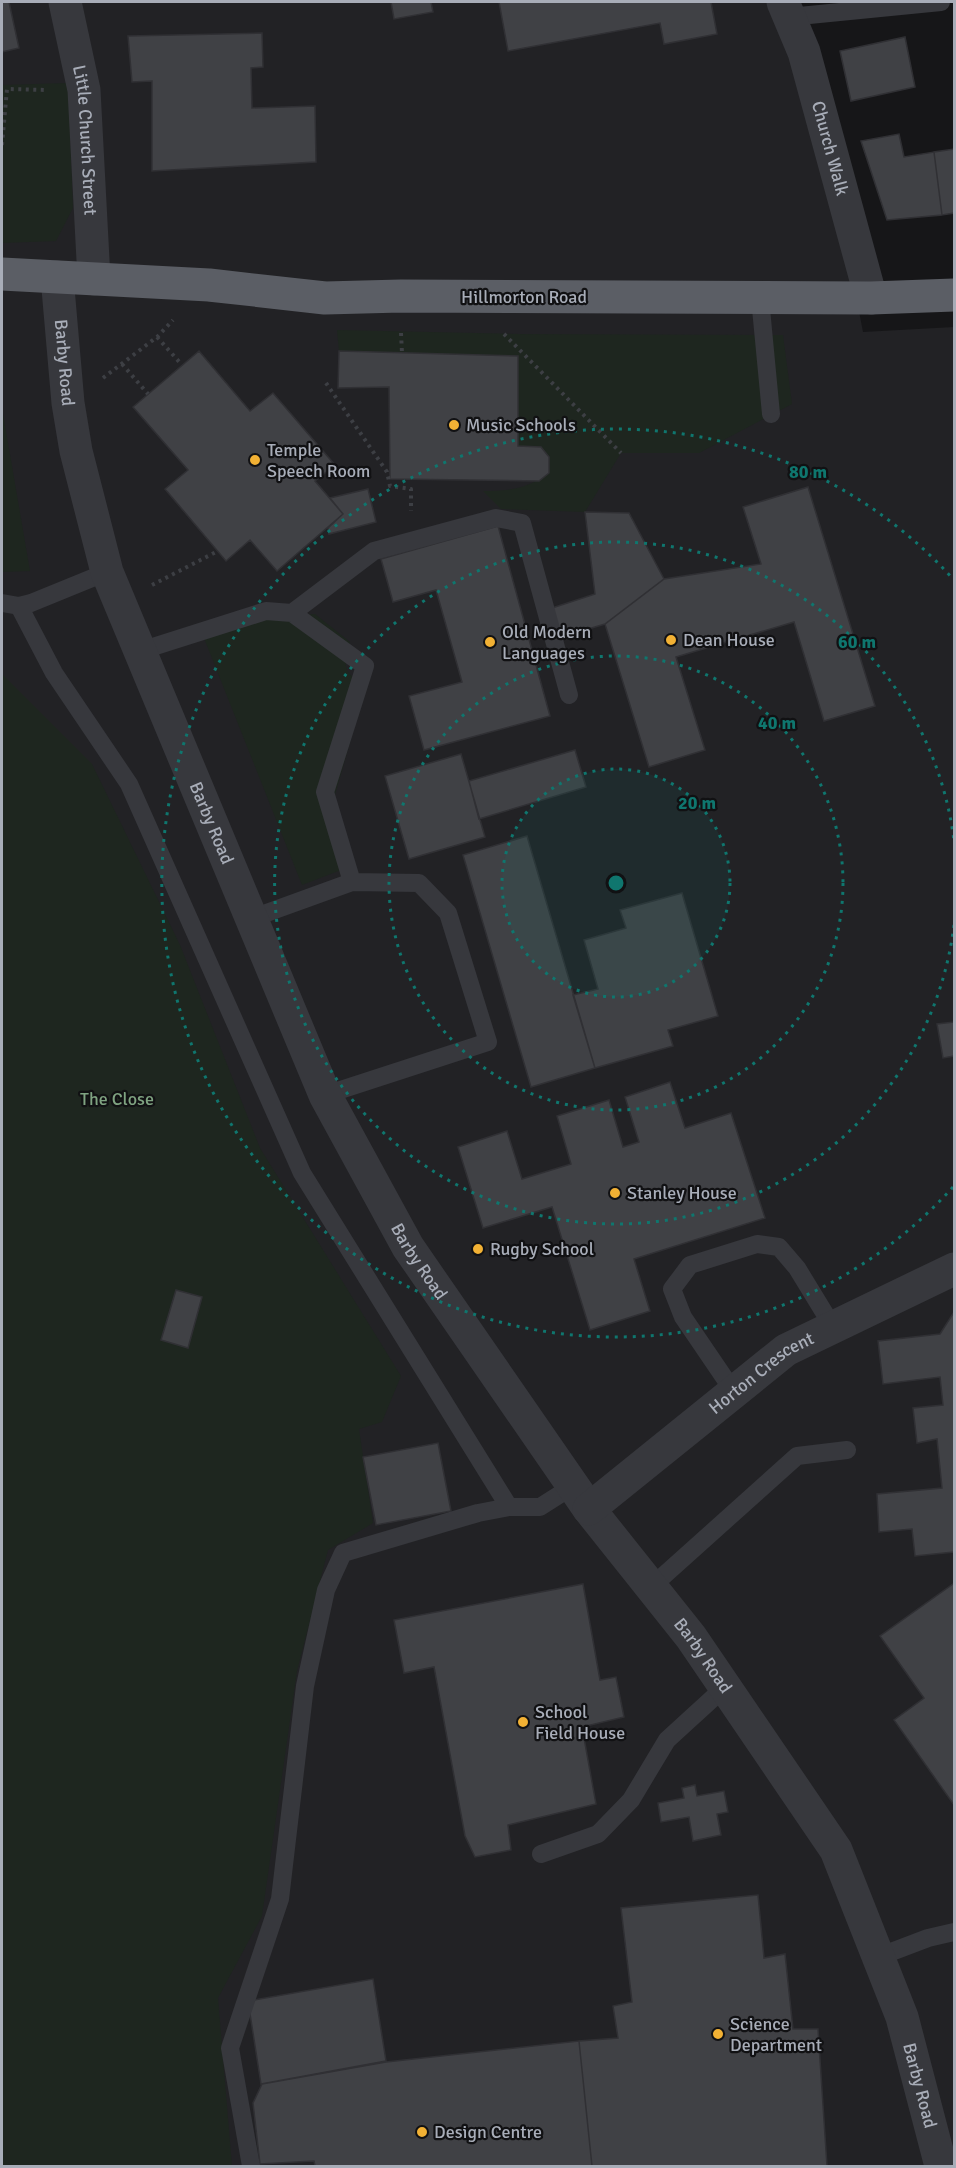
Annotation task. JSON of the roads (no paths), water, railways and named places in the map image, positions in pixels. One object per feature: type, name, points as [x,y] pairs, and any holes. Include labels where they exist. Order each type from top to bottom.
[{"type":"highway","name":"Hillmorton Road","points":[[2,274],[208,285],[326,298],[401,296],[871,298],[954,295]]},
{"type":"street","name":"Little Church Street","points":[[73,8],[84,90],[94,279]]},
{"type":"street","name":"Church Walk","points":[[786,9],[804,52],[871,298]]},
{"type":"street","name":"Barby Road","points":[[57,277],[68,403],[76,451],[107,572],[325,1095],[408,1247],[581,1498],[691,1637],[836,1850],[902,2017],[941,2166]]},
{"type":"street","name":"Horton Crescent","points":[[581,1498],[734,1392],[786,1350],[954,1269]]},
{"type":"lane","points":[[786,9],[941,2]]},
{"type":"lane","points":[[760,298],[771,414]]},
{"type":"lane","points":[[292,613],[374,551],[496,518],[522,523],[569,696]]},
{"type":"lane","points":[[107,572],[31,603],[10,605],[129,784],[302,1173],[509,1507]]},
{"type":"lane","points":[[140,651],[266,611],[292,613],[365,666],[325,792],[352,882]]},
{"type":"lane","points":[[250,919],[352,882],[419,883],[448,914],[488,1042],[325,1095]]},
{"type":"lane","points":[[734,1392],[683,1317],[672,1289],[690,1265],[757,1244],[779,1247],[797,1268],[833,1327]]},
{"type":"lane","points":[[651,1587],[797,1456],[847,1450]]},
{"type":"lane","points":[[251,2166],[230,2048],[279,1899],[305,1686],[326,1590],[343,1553],[478,1513],[509,1507],[540,1507],[581,1498]]},
{"type":"lane","points":[[541,1854],[598,1834],[631,1800],[667,1740],[725,1687]]},
{"type":"lane","points":[[878,1958],[928,1938],[954,1932]]},
{"type":"place","name":"Music Schools","points":[[454,425]]},
{"type":"place","name":"Temple Speech Room","points":[[255,460]]},
{"type":"place","name":"Dean House","points":[[671,640]]},
{"type":"place","name":"Old Modern Languages","points":[[490,642]]},
{"type":"place","name":"Stanley House","points":[[615,1193]]},
{"type":"place","name":"Rugby School","points":[[478,1249]]},
{"type":"place","name":"School Field House","points":[[523,1722]]},
{"type":"place","name":"Science Department","points":[[718,2034]]},
{"type":"place","name":"Design Centre","points":[[422,2132]]},
{"type":"park label","name":"The Close","points":[[117,1099]]}]
